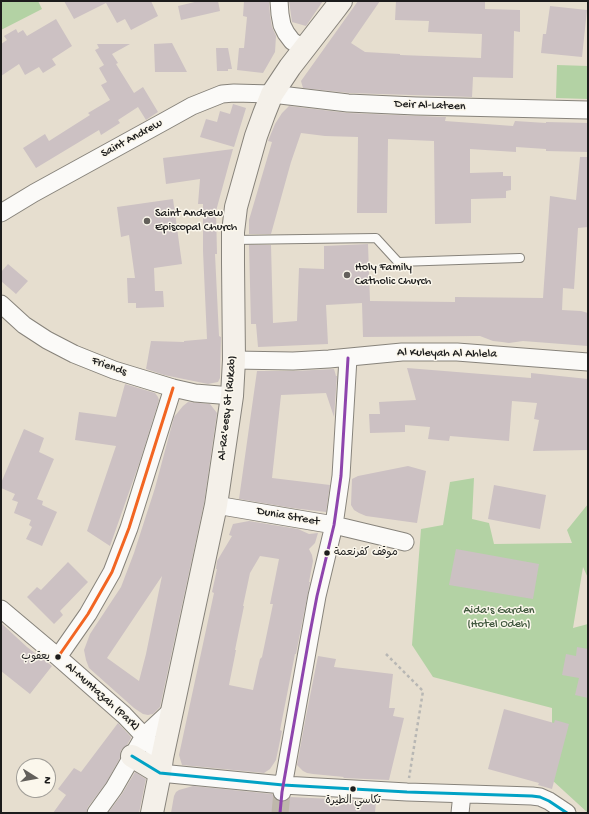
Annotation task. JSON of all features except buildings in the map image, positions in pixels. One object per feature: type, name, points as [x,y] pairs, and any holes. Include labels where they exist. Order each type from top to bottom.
[{"type":"main road","name":"Al-Ra'eesy St (Rukab)","points":[[152,813],[216,505],[232,396],[234,360],[233,240],[236,208],[264,114],[272,94],[290,67],[338,4]]},
{"type":"main road","points":[[132,756],[161,766]]},
{"type":"street","points":[[279,1],[282,25],[286,33],[292,41],[304,49]]},
{"type":"street","name":"Saint Andrew","points":[[1,213],[34,193],[192,106],[222,94],[272,94]]},
{"type":"street","name":"Deir Al-Lateen","points":[[272,94],[348,103],[588,110]]},
{"type":"street","name":"Friends","points":[[1,304],[24,325],[47,340],[74,354],[114,370],[195,393],[232,396]]},
{"type":"street","name":"Al Kuleyah Al Ahlela","points":[[234,360],[293,361],[348,358],[402,352],[457,352],[588,362]]},
{"type":"street","points":[[282,788],[317,596],[334,525],[341,476],[348,358]]},
{"type":"street","points":[[58,657],[88,614],[112,572],[129,528],[173,388]]},
{"type":"street","name":"Dunia Street","points":[[216,505],[334,525],[405,542]]},
{"type":"street","name":"Al-Muntazah (Park)","points":[[1,609],[124,715],[144,736],[161,766]]},
{"type":"street","points":[[96,813],[114,788],[144,736],[173,709]]},
{"type":"street","points":[[161,766],[282,788],[532,796],[549,801],[567,813]]},
{"type":"street","points":[[460,813],[462,794]]},
{"type":"lane","points":[[233,240],[376,238],[398,262],[520,258]]},
{"type":"path","points":[[386,654],[423,691],[407,792]]},
{"type":"green space","points":[[1,1],[38,1],[42,9],[1,30]]},
{"type":"green space","points":[[557,65],[588,66],[588,99],[556,98]]},
{"type":"green space","name":"Aida's Garden (Hotel Odeh)","points":[[474,478],[472,519],[489,523],[494,544],[572,543],[567,530],[588,504],[588,578],[583,567],[573,628],[588,624],[588,813],[552,780],[552,708],[433,677],[412,645],[421,529],[443,525],[450,482]]},
{"type":"tunnel","points":[[280,813],[282,792]]},
{"type":"transit line","points":[[280,813],[282,792],[309,638],[317,596],[334,525],[341,476],[348,358]]},
{"type":"transit line","points":[[58,657],[88,614],[112,572],[129,528],[173,388]]},
{"type":"transit line","points":[[132,756],[160,773],[283,785],[407,792],[532,796],[540,797],[549,801],[567,813]]},
{"type":"place","name":"Saint Andrew Episcopal Church","points":[[147,221]]},
{"type":"place","name":"Holy Family Catholic Church","points":[[347,275]]},
{"type":"place","name":"موقف كفرنعمة","points":[[327,553]]},
{"type":"place","name":"يعقوب","points":[[58,657]]},
{"type":"place","name":"تكاسي الطيرة","points":[[353,789]]}]
